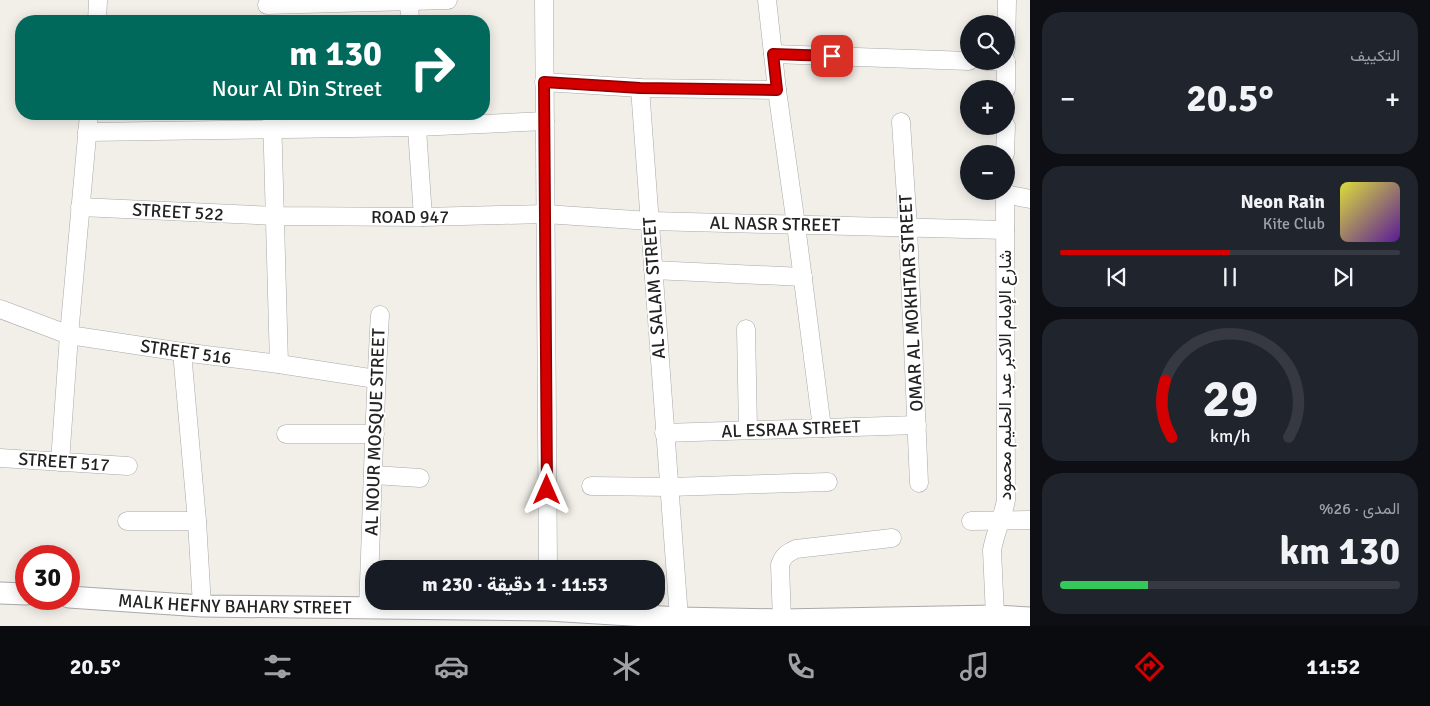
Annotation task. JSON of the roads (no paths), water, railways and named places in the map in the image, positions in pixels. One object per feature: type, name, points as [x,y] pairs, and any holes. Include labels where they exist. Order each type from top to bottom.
[{"type":"street","points":[[97,15],[98,0]]},
{"type":"street","points":[[267,9],[448,0]]},
{"type":"street","points":[[544,0],[548,560]]},
{"type":"street","points":[[767,0],[777,90],[822,428]]},
{"type":"street","points":[[1006,0],[1006,15]]},
{"type":"street","points":[[409,1],[410,15]]},
{"type":"street","points":[[773,54],[960,61]]},
{"type":"street","points":[[544,82],[640,88],[777,90]]},
{"type":"street","name":"AL SALAM STREET","points":[[640,88],[679,618]]},
{"type":"street","points":[[60,462],[69,334],[88,120]]},
{"type":"street","points":[[416,120],[423,217]]},
{"type":"street","points":[[87,132],[272,122],[544,121]]},
{"type":"street","points":[[272,122],[280,364]]},
{"type":"street","name":"OMAR AL MOKHTAR STREET","points":[[901,122],[908,228],[919,483]]},
{"type":"street","points":[[1015,195],[1030,199]]},
{"type":"street","name":"شارع الإمام الاكبر عبد الحليم محمود","points":[[995,616],[992,550],[994,539],[1002,521],[1006,500],[1005,200]]},
{"type":"street","name":"STREET 522","points":[[80,208],[276,216]]},
{"type":"street","name":"AL NASR STREET","points":[[545,214],[650,221],[1005,230]]},
{"type":"street","name":"ROAD 947","points":[[276,216],[423,217],[545,214]]},
{"type":"street","points":[[653,270],[802,277]]},
{"type":"street","name":"STREET 516","points":[[0,309],[69,334],[376,379]]},
{"type":"street","name":"AL NOUR MOSQUE STREET","points":[[370,560],[380,316]]},
{"type":"street","points":[[746,329],[748,430]]},
{"type":"street","points":[[182,352],[197,521],[202,606]]},
{"type":"street","name":"AL ESRAA STREET","points":[[664,433],[917,425]]},
{"type":"street","points":[[286,434],[375,434]]},
{"type":"street","name":"STREET 517","points":[[0,458],[128,466]]},
{"type":"street","points":[[374,475],[420,478]]},
{"type":"street","points":[[592,486],[669,487],[828,482]]},
{"type":"street","points":[[127,520],[197,521]]},
{"type":"street","points":[[971,521],[1030,520]]},
{"type":"street","points":[[782,620],[780,565],[782,558],[788,552],[796,549],[892,538]]},
{"type":"street","points":[[0,593],[15,594]]},
{"type":"street","name":"MALK HEFNY BAHARY STREET","points":[[80,598],[202,606],[365,609]]},
{"type":"street","name":"MALK HEFNY BAHARY STREET","points":[[592,610],[679,618],[782,620],[995,616],[1030,618]]}]
